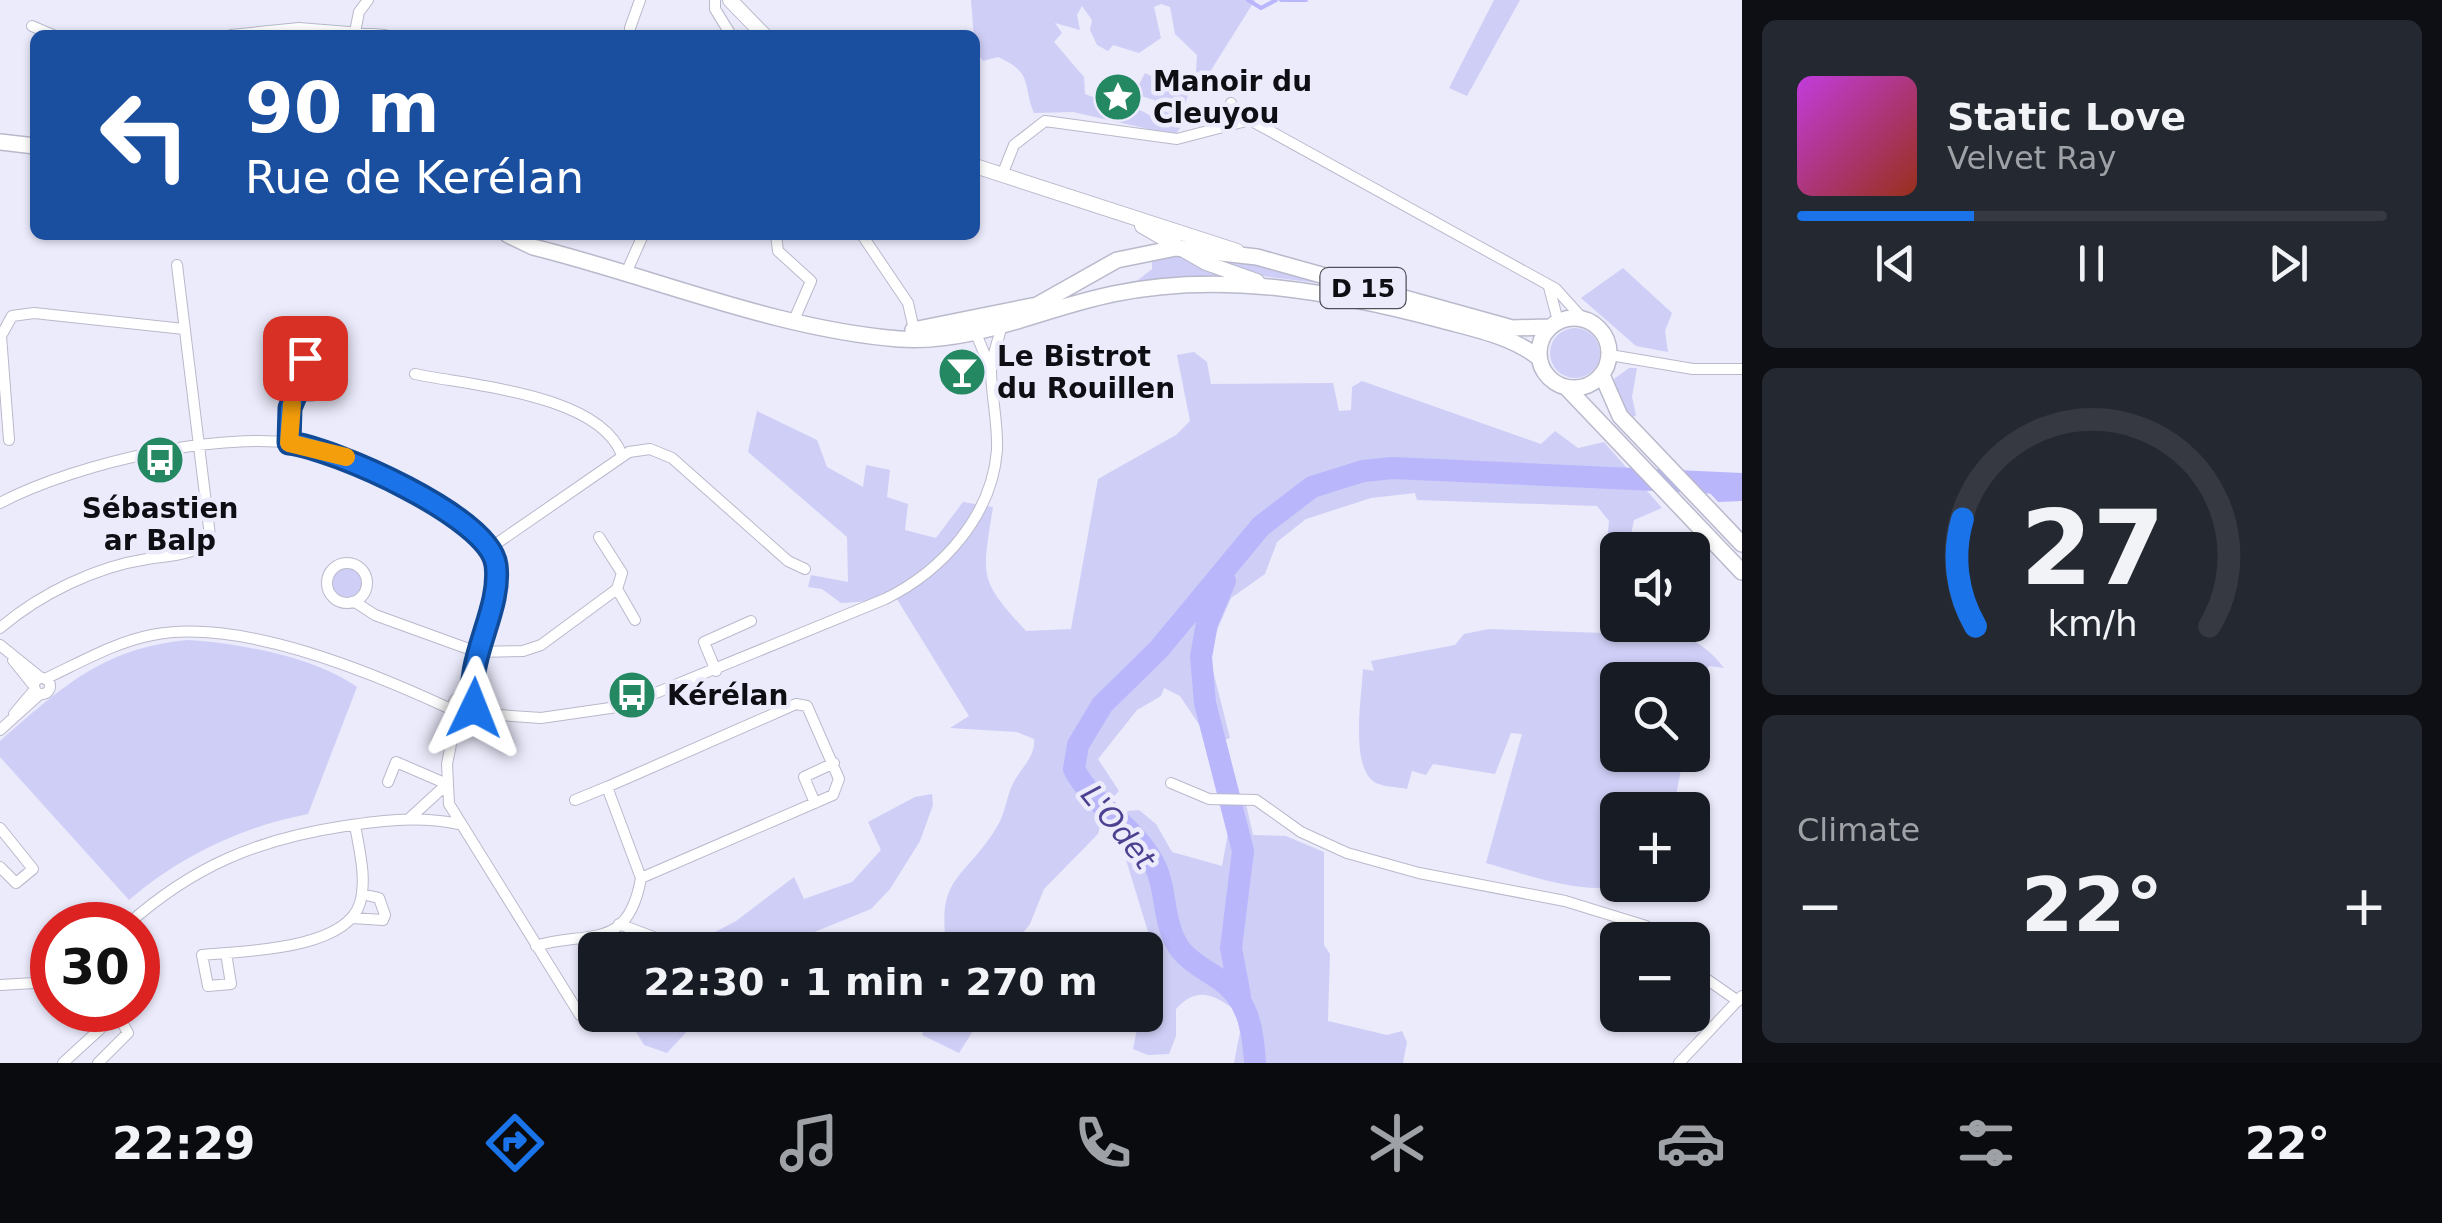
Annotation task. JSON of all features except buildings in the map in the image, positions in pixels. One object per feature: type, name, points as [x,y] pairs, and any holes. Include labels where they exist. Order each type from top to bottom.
[{"type":"main road","points":[[0,142],[30,145]]},
{"type":"main road","name":"D 15","points":[[524,240],[794,320],[859,332],[975,333],[1110,294],[1184,284],[1291,289],[1450,322],[1513,342],[1539,358]]},
{"type":"main road","name":"D 15","points":[[541,240],[565,253]]},
{"type":"main road","name":"D 15","points":[[915,334],[1037,305],[1110,263],[1176,248],[1256,257],[1500,325],[1554,324]]},
{"type":"main road","points":[[1566,387],[1584,387],[1602,375],[1610,354],[1602,331],[1582,318],[1554,324],[1540,342],[1539,358],[1549,378],[1566,387],[1742,572]]},
{"type":"main road","points":[[1602,375],[1615,410],[1742,544]]},
{"type":"street","points":[[356,30],[359,12],[368,0]]},
{"type":"street","points":[[630,28],[640,0]]},
{"type":"street","points":[[715,0],[715,9],[728,30]]},
{"type":"street","points":[[730,0],[759,30]]},
{"type":"street","points":[[32,26],[41,30]]},
{"type":"street","points":[[272,30],[322,30]]},
{"type":"street","points":[[1229,124],[1231,103]]},
{"type":"street","points":[[1002,175],[1014,145],[1046,120],[1176,139],[1255,121],[1549,286],[1567,297],[1582,318]]},
{"type":"street","points":[[980,168],[1256,257]]},
{"type":"street","points":[[1129,217],[1176,248],[1235,276],[1291,289]]},
{"type":"street","points":[[627,271],[640,240]]},
{"type":"street","points":[[777,240],[778,252],[811,282],[794,320]]},
{"type":"street","points":[[865,240],[908,303],[915,334]]},
{"type":"street","points":[[1110,263],[1110,294]]},
{"type":"street","points":[[0,628],[46,597],[94,574],[202,546],[212,528],[177,264]]},
{"type":"street","points":[[1549,286],[1554,324]]},
{"type":"street","name":"D 15","points":[[975,333],[978,326],[1037,305]]},
{"type":"street","points":[[8,440],[1,336],[12,316],[34,312],[184,329]]},
{"type":"street","points":[[0,730],[41,685],[64,671],[134,640],[208,631],[274,644],[463,713],[541,718],[596,713],[646,700],[716,672],[885,599],[945,558],[972,522],[995,464],[991,372],[1001,328]]},
{"type":"street","points":[[975,333],[991,372]]},
{"type":"street","points":[[1610,354],[1693,369],[1742,369]]},
{"type":"street","points":[[415,374],[569,407],[599,424],[622,454]]},
{"type":"street","points":[[289,443],[290,408],[297,391]]},
{"type":"street","points":[[0,503],[36,484],[106,461],[200,448],[289,443],[321,448],[356,462],[452,516],[490,548],[496,576],[463,713],[454,734],[449,804],[578,1012]]},
{"type":"street","points":[[490,548],[622,454],[650,449],[672,458],[788,561],[805,568]]},
{"type":"street","points":[[355,602],[376,614],[477,652],[536,648],[617,588],[622,572],[599,537]]},
{"type":"street","points":[[617,588],[635,620]]},
{"type":"street","points":[[716,672],[704,642],[751,622]]},
{"type":"street","points":[[0,644],[41,685]]},
{"type":"street","points":[[432,700],[464,698],[493,713]]},
{"type":"street","points":[[463,713],[464,698]]},
{"type":"street","points":[[536,946],[596,938],[619,924],[641,878],[814,803],[838,790],[840,779],[813,714],[801,704],[575,800]]},
{"type":"street","points":[[388,782],[396,762],[448,784]]},
{"type":"street","points":[[814,803],[804,776],[834,764]]},
{"type":"street","points":[[1172,783],[1233,801],[1264,804],[1301,832],[1347,853],[1420,874],[1565,901],[1634,922]]},
{"type":"street","points":[[410,817],[448,784]]},
{"type":"street","points":[[606,787],[641,878]]},
{"type":"street","points":[[155,902],[182,880],[228,855],[270,840],[410,817],[460,824]]},
{"type":"street","points":[[226,953],[314,940],[338,931],[352,918],[362,894],[355,824]]},
{"type":"street","points":[[0,828],[33,869],[16,883],[0,867]]},
{"type":"street","points":[[352,918],[365,922],[383,920],[379,898],[362,894]]},
{"type":"street","points":[[619,924],[640,932]]},
{"type":"street","points":[[1680,1063],[1740,999],[1710,980]]},
{"type":"street","points":[[0,985],[30,983]]},
{"type":"street","points":[[69,1061],[97,1032]]},
{"type":"street","points":[[98,1063],[127,1032]]},
{"type":"shaded area","points":[[971,0],[1255,0],[1208,75],[1196,72],[1197,55],[1175,34],[1170,7],[1154,7],[1161,38],[1139,53],[1113,45],[1108,51],[1097,45],[1090,30],[1092,20],[1082,6],[1077,15],[1080,30],[1055,23],[1062,33],[1054,42],[1084,77],[1085,94],[1125,109],[1129,104],[1151,116],[1158,108],[1175,116],[1154,100],[1134,94],[1145,73],[1188,95],[1181,118],[1186,120],[1175,135],[1073,112],[1034,113],[1022,74],[998,57],[983,61],[980,30],[973,30]]},
{"type":"shaded area","points":[[1494,0],[1520,0],[1467,96],[1449,88]]},
{"type":"shaded area","points":[[1179,254],[1230,280],[1133,284],[1152,269],[1152,259]]},
{"type":"shaded area","points":[[1204,257],[1230,258],[1325,284],[1240,273]]},
{"type":"shaded area","points":[[1623,268],[1672,313],[1665,331],[1668,352],[1636,346],[1581,298]]},
{"type":"shaded area","points":[[1575,328],[1592,336],[1600,353],[1592,370],[1575,378],[1558,370],[1550,353],[1558,336]]},
{"type":"shaded area","points":[[1194,352],[1207,362],[1211,384],[1333,383],[1339,411],[1351,410],[1352,387],[1362,381],[1541,444],[1555,431],[1578,448],[1604,442],[1662,508],[1634,520],[1632,532],[1608,532],[1609,521],[1597,506],[1417,500],[1415,493],[1371,498],[1306,519],[1277,542],[1265,574],[1231,598],[1208,651],[1230,738],[1212,744],[1180,696],[1164,688],[1161,696],[1137,710],[1098,759],[1119,791],[1106,805],[1098,834],[1044,889],[1024,932],[945,932],[949,892],[998,825],[1011,788],[1032,752],[1034,739],[1017,732],[950,728],[969,716],[892,591],[872,601],[841,603],[822,589],[808,587],[811,575],[848,582],[847,537],[748,452],[757,411],[817,440],[827,467],[863,487],[866,465],[890,470],[887,497],[908,504],[905,530],[936,538],[963,502],[993,507],[986,563],[987,576],[999,600],[1026,631],[1071,629],[1098,479],[1176,435],[1190,421],[1177,355]]},
{"type":"shaded area","points":[[1629,368],[1637,368],[1632,397],[1636,415],[1632,418],[1621,403],[1614,379]]},
{"type":"shaded area","points":[[347,568],[358,572],[362,583],[358,594],[347,598],[336,594],[332,583],[336,572]]},
{"type":"shaded area","points":[[1489,629],[1600,633],[1600,642],[1694,642],[1724,668],[1710,666],[1710,662],[1600,662],[1600,772],[1681,772],[1677,792],[1600,792],[1600,888],[1573,886],[1486,863],[1522,734],[1511,733],[1495,774],[1433,764],[1426,775],[1412,771],[1407,789],[1376,783],[1362,763],[1359,730],[1363,669],[1374,671],[1371,661],[1455,645],[1464,634]]},
{"type":"shaded area","points":[[188,640],[276,653],[320,667],[357,687],[308,814],[213,845],[169,870],[129,900],[0,757],[0,741],[85,673],[131,652]]},
{"type":"shaded area","points":[[932,794],[933,805],[920,841],[890,889],[871,909],[814,932],[715,932],[794,877],[804,899],[852,882],[881,850],[868,822],[915,797]]},
{"type":"shaded area","points":[[1246,804],[1253,835],[1286,836],[1324,852],[1324,945],[1330,954],[1328,1021],[1387,1035],[1402,1031],[1407,1042],[1403,1063],[1234,1063],[1240,1032],[1235,1010],[1205,995],[1191,997],[1176,1009],[1176,1036],[1169,1054],[1148,1055],[1133,1049],[1136,1032],[1163,1032],[1163,932],[1148,932],[1116,827],[1128,811],[1139,810],[1156,824],[1172,852],[1222,866],[1228,833],[1226,805]]},
{"type":"shaded area","points":[[636,1032],[686,1032],[667,1053],[644,1045]]},
{"type":"shaded area","points":[[923,1032],[972,1032],[959,1053],[922,1035]]},
{"type":"water","points":[[1691,472],[1742,477],[1742,501],[1718,502]]},
{"type":"waterway","points":[[1248,0],[1261,8],[1276,0]]},
{"type":"waterway","points":[[1281,0],[1306,0]]},
{"type":"waterway","name":"L'Odet","points":[[1255,1063],[1253,1038],[1242,1004],[1227,985],[1180,949],[1170,928],[1153,862],[1074,769],[1078,745],[1102,705],[1159,649],[1261,526],[1312,487],[1363,471],[1393,468],[1742,484]]},
{"type":"waterway","name":"L'Odet","points":[[1225,581],[1207,623],[1201,657],[1205,703],[1243,851],[1231,948],[1240,996]]},
{"type":"slow traffic","points":[[292,404],[289,443],[314,446],[346,457]]},
{"type":"place","name":"Manoir du Cleuyou","points":[[1118,97]]},
{"type":"place","name":"Le Bistrot du Rouillen","points":[[962,372]]},
{"type":"place","name":"Sébastien ar Balp","points":[[160,460]]},
{"type":"place","name":"Kérélan","points":[[632,695]]},
{"type":"route","points":[[305,358],[296,362],[290,372],[297,391],[290,408],[289,443],[314,446],[356,462],[452,516],[484,540],[493,554],[496,576],[471,679],[469,698],[474,708]]}]
